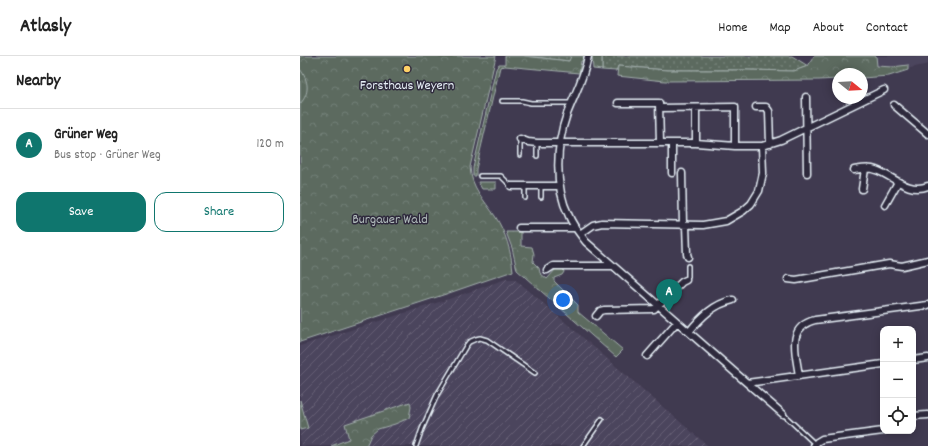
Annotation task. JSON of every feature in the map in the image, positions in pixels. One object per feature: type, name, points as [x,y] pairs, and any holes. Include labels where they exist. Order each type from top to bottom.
[{"type":"street","points":[[587,59],[583,78],[563,128],[560,143],[560,186],[569,216],[578,231],[596,252],[783,414]]},
{"type":"street","points":[[520,140],[537,143],[696,143],[735,146],[762,146],[806,128],[884,90]]},
{"type":"street","points":[[806,97],[807,173]]},
{"type":"street","points":[[618,103],[659,103],[660,143]]},
{"type":"street","points":[[894,105],[928,134]]},
{"type":"street","points":[[659,108],[735,107],[735,146]]},
{"type":"street","points":[[756,107],[766,107],[769,111],[770,144]]},
{"type":"street","points":[[696,108],[696,143]]},
{"type":"street","points":[[672,143],[672,173]]},
{"type":"street","points":[[519,228],[578,231],[602,223],[703,225],[726,221],[743,211],[759,191],[762,182],[762,146]]},
{"type":"street","points":[[862,189],[865,169]]},
{"type":"street","points":[[854,170],[875,169],[898,182],[913,188],[928,186]]},
{"type":"street","points":[[682,172],[686,254],[688,257]]},
{"type":"street","points":[[885,205],[898,182]]},
{"type":"street","points":[[511,186],[560,186]]},
{"type":"street","points":[[788,279],[796,280],[889,264],[902,266],[928,260]]},
{"type":"street","points":[[547,270],[553,266],[613,266]]},
{"type":"street","points":[[596,316],[600,311],[604,310],[654,309],[682,282],[686,280]]},
{"type":"street","points":[[689,332],[697,321],[711,310],[724,302],[733,300]]},
{"type":"street","points":[[799,376],[794,342],[798,330],[807,322],[928,306]]},
{"type":"street","points":[[647,356],[677,322]]},
{"type":"street","points":[[916,360],[928,358]]},
{"type":"street","points":[[747,383],[880,364]]},
{"type":"street","points":[[916,416],[928,415]]},
{"type":"street","points":[[815,445],[822,439],[880,431]]},
{"type":"lane","points":[[502,100],[531,103],[572,103]]},
{"type":"lane","points":[[520,140],[520,155]]},
{"type":"lane","points":[[537,143],[537,156]]},
{"type":"lane","points":[[480,176],[501,176],[511,186]]},
{"type":"lane","points":[[525,186],[525,198]]},
{"type":"lane","points":[[541,186],[541,198]]},
{"type":"lane","points":[[686,280],[688,277],[688,266]]},
{"type":"lane","points":[[416,446],[437,395],[469,342],[480,338],[487,340],[535,373]]},
{"type":"lane","points":[[783,414],[815,445]]},
{"type":"lane","points":[[583,446],[602,419]]},
{"type":"shaded area","points":[[840,56],[928,56],[928,64],[898,71],[868,70],[868,68],[858,68]]},
{"type":"shaded area","points":[[506,279],[515,280],[521,284],[708,446],[300,446],[300,346],[449,299]]},
{"type":"green space","name":"Burgauer Wald","points":[[300,56],[496,56],[470,167],[475,187],[499,222],[505,236],[511,256],[513,271],[300,342]]},
{"type":"green space","points":[[505,56],[524,56],[569,61],[571,56],[584,56],[583,61],[581,61],[579,73],[505,66]]},
{"type":"green space","points":[[524,56],[571,56],[570,61]]},
{"type":"green space","points":[[592,56],[602,56],[602,70],[593,69]]},
{"type":"green space","points":[[602,56],[792,56],[808,66],[794,71],[667,70],[618,66],[616,71],[602,70]]},
{"type":"green space","points":[[814,56],[876,56],[877,66],[892,67],[908,65],[908,70],[889,76],[868,78],[868,68],[832,68],[832,79],[819,80],[665,81],[617,76],[618,66],[667,70],[794,71],[808,66]]},
{"type":"green space","points":[[499,64],[505,64],[505,66],[500,67],[476,169],[476,176],[473,176],[473,168],[496,69]]},
{"type":"green space","points":[[300,69],[307,82],[307,91],[300,104]]},
{"type":"green space","points":[[478,182],[496,182],[496,189],[482,189]]},
{"type":"green space","points":[[506,232],[521,232],[521,246],[532,247],[534,254],[533,262],[539,268],[540,273],[547,279],[556,269],[563,269],[564,272],[562,275],[554,278],[554,281],[578,305],[578,312],[623,350],[616,357],[517,270],[512,248]]},
{"type":"green space","points":[[300,400],[308,428],[300,430]]},
{"type":"green space","points":[[410,402],[411,407],[409,418],[378,429],[371,435],[366,446],[331,446],[349,439],[345,424]]},
{"type":"place","name":"Forsthaus Weyern","points":[[407,69]]},
{"type":"place","name":"Grüner Weg","points":[[669,312]]}]
